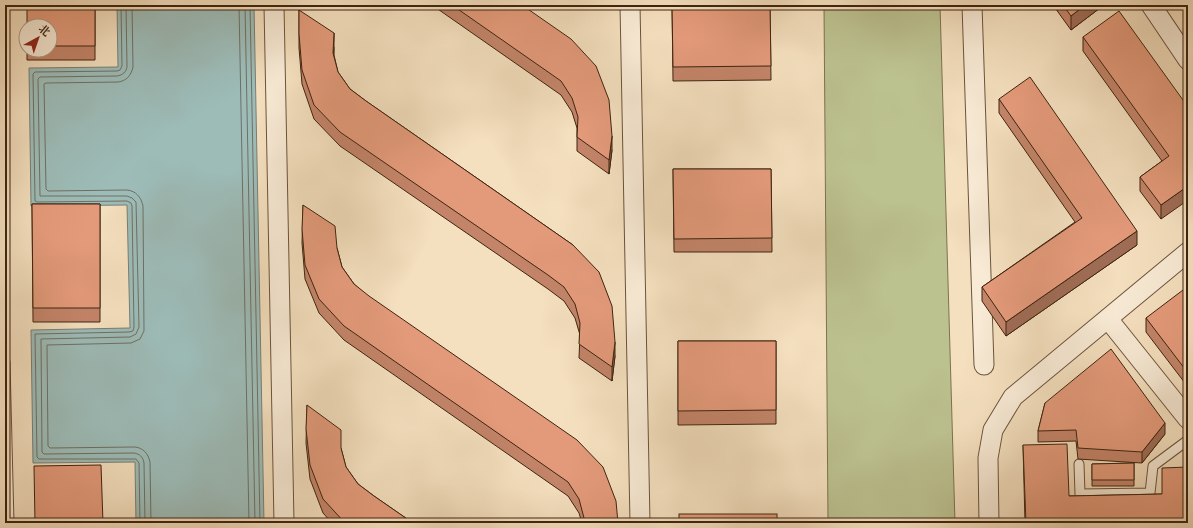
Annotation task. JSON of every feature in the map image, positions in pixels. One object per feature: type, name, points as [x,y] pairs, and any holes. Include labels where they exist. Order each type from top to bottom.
[{"type":"street","points":[[274,5],[284,523]]},
{"type":"street","points":[[630,5],[640,523]]},
{"type":"street","points":[[972,5],[984,365]]},
{"type":"street","points":[[1152,5],[1188,60]]},
{"type":"street","points":[[989,523],[988,458],[992,430],[1013,397],[1188,252]]},
{"type":"street","points":[[1108,318],[1188,418]]},
{"type":"lane","points":[[5,362],[9,523]]},
{"type":"lane","points":[[1079,464],[1080,494],[1150,494],[1152,466],[1188,440]]},
{"type":"green space","points":[[824,5],[940,5],[955,523],[828,523]]},
{"type":"water","points":[[117,5],[254,5],[264,523],[136,523],[135,462],[33,463],[31,330],[130,328],[127,205],[31,206],[29,68],[118,67]]},
{"type":"building","points":[[27,5],[95,5],[95,46],[58,46],[58,18],[27,18]]},
{"type":"building","points":[[452,5],[522,5],[571,39],[596,66],[609,100],[612,136],[609,160],[577,137],[578,117],[572,98],[561,81]]},
{"type":"building","points":[[672,5],[770,5],[771,66],[673,67]]},
{"type":"building","points":[[1063,5],[1085,5],[1071,16]]},
{"type":"building","points":[[299,10],[334,33],[333,53],[338,72],[350,89],[573,245],[599,272],[612,306],[615,342],[612,367],[579,344],[580,323],[575,304],[564,287],[340,132],[314,105],[302,70]]},
{"type":"building","points":[[1119,11],[1188,107],[1188,186],[1161,205],[1140,177],[1169,156],[1083,37]]},
{"type":"building","points":[[1030,77],[1137,231],[1006,322],[982,287],[1082,218],[999,99]]},
{"type":"building","points":[[673,169],[771,169],[772,238],[674,239]]},
{"type":"building","points":[[32,204],[100,204],[100,308],[33,308]]},
{"type":"building","points":[[303,205],[335,226],[337,248],[342,267],[354,284],[369,296],[577,440],[603,467],[616,501],[618,523],[584,523],[579,499],[568,482],[344,326],[319,299],[305,265],[302,229]]},
{"type":"building","points":[[1183,290],[1188,297],[1188,373],[1146,318]]},
{"type":"building","points":[[678,341],[776,341],[776,410],[678,411]]},
{"type":"building","points":[[1111,349],[1165,423],[1142,452],[1078,448],[1076,430],[1038,431],[1045,403]]},
{"type":"building","points":[[307,405],[341,430],[341,448],[346,467],[358,484],[413,523],[345,523],[323,499],[310,465],[306,429]]},
{"type":"building","points":[[1067,444],[1069,496],[1162,494],[1162,468],[1188,467],[1188,523],[1026,523],[1023,445]]},
{"type":"building","points":[[1134,463],[1134,480],[1092,480],[1092,464]]},
{"type":"building","points":[[101,465],[103,523],[35,523],[34,466]]},
{"type":"building","points":[[679,514],[777,514],[777,523],[679,523]]}]
